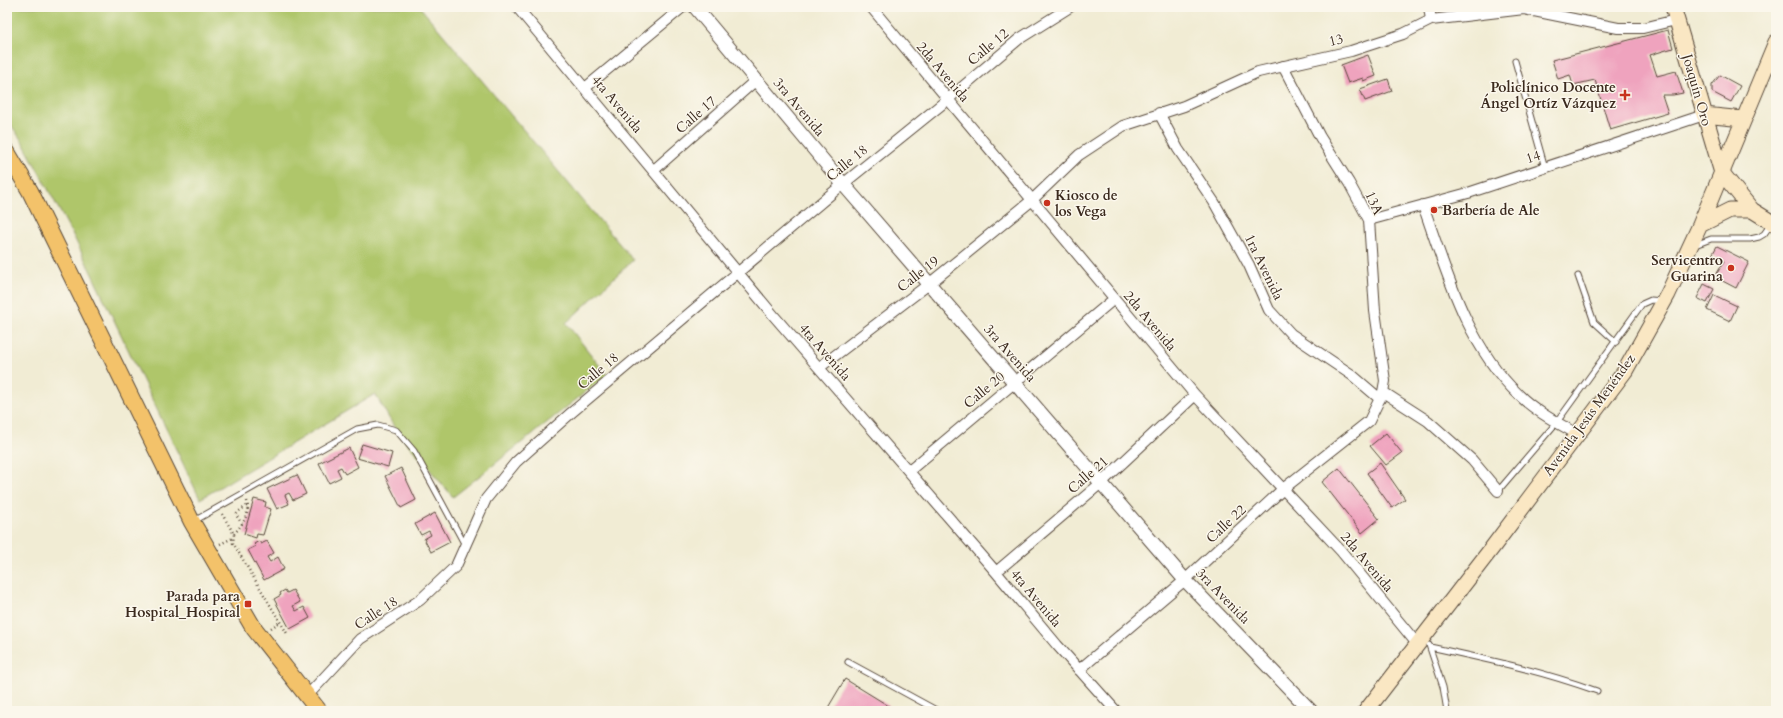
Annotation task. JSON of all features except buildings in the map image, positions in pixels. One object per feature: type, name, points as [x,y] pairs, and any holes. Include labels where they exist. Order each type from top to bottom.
[{"type":"main road","name":"Joaquín Oro","points":[[1674,14],[1722,173]]},
{"type":"main road","name":"Avenida Jesús Menéndez","points":[[1366,711],[1424,642],[1625,370],[1663,302],[1700,225],[1776,42]]},
{"type":"main road","points":[[1704,115],[1743,119]]},
{"type":"main road","points":[[7,152],[30,191],[192,522],[253,627],[319,711]]},
{"type":"main road","points":[[1722,173],[1752,210],[1774,224]]},
{"type":"main road","points":[[1700,225],[1730,210],[1752,210]]},
{"type":"street","name":"4ta Avenida","points":[[517,7],[738,272],[1116,711]]},
{"type":"street","points":[[585,88],[683,7]]},
{"type":"street","name":"3ra Avenida","points":[[695,7],[843,184],[1185,580],[1311,711]]},
{"type":"street","name":"2da Avenida","points":[[871,7],[1031,201],[1195,396],[1341,551],[1424,642]]},
{"type":"street","name":"Calle 12","points":[[947,100],[1019,39],[1070,7]]},
{"type":"street","points":[[1428,7],[1431,20]]},
{"type":"street","name":"13","points":[[1031,201],[1079,155],[1123,126],[1184,106],[1258,72],[1351,51],[1403,34],[1431,20],[1524,9],[1618,28],[1643,28],[1674,14]]},
{"type":"street","name":"13A","points":[[1283,66],[1320,137],[1349,183],[1369,220],[1375,311],[1385,381],[1382,396]]},
{"type":"street","name":"Calle 17","points":[[654,170],[756,80]]},
{"type":"street","name":"Calle 18","points":[[307,696],[360,639],[420,600],[456,566],[486,499],[516,462],[571,412],[843,184],[947,100]]},
{"type":"street","name":"1ra Avenida","points":[[1159,113],[1178,149],[1214,202],[1249,265],[1269,310],[1291,334],[1382,396],[1428,421],[1472,460],[1498,491]]},
{"type":"street","name":"14","points":[[1369,220],[1468,193],[1704,115]]},
{"type":"street","name":"Calle 19","points":[[820,367],[929,284],[1031,201]]},
{"type":"street","points":[[1424,205],[1454,296],[1488,359],[1519,396],[1577,434]]},
{"type":"street","name":"Calle 20","points":[[909,471],[1114,299]]},
{"type":"street","name":"Calle 21","points":[[996,572],[1101,482],[1195,396]]},
{"type":"street","name":"Calle 22","points":[[1080,670],[1185,580],[1283,489],[1369,421],[1382,396]]},
{"type":"lane","points":[[1515,61],[1545,168]]},
{"type":"lane","points":[[1690,246],[1711,239],[1759,237],[1774,224]]},
{"type":"lane","points":[[1578,276],[1594,322],[1616,342]]},
{"type":"lane","points":[[1498,491],[1557,422],[1642,304],[1651,300],[1663,302]]},
{"type":"lane","points":[[192,522],[357,429],[378,425],[396,430],[414,451],[466,546]]},
{"type":"lane","points":[[1424,642],[1565,679],[1597,691]]},
{"type":"lane","points":[[1424,642],[1443,687],[1447,711]]},
{"type":"lane","points":[[848,662],[938,711]]},
{"type":"lane","points":[[718,711],[726,711]]},
{"type":"path","points":[[246,498],[248,508],[242,525],[234,534],[233,543],[288,635]]},
{"type":"path","points":[[242,525],[236,515],[248,505]]},
{"type":"path","points":[[221,511],[234,534]]},
{"type":"green space","points":[[7,7],[420,7],[633,260],[566,323],[607,375],[453,497],[396,430],[375,394],[200,499],[75,239],[22,141],[7,119]]},
{"type":"place","name":"Policlínico Docente Ángel Ortíz Vázquez","points":[[1625,95]]},
{"type":"place","name":"Kiosco de los Vega","points":[[1047,203]]},
{"type":"place","name":"Barbería de Ale","points":[[1434,210]]},
{"type":"place","name":"Servicentro Guarina","points":[[1731,268]]},
{"type":"place","name":"Parada para Hospital_Hospital","points":[[248,604]]}]
